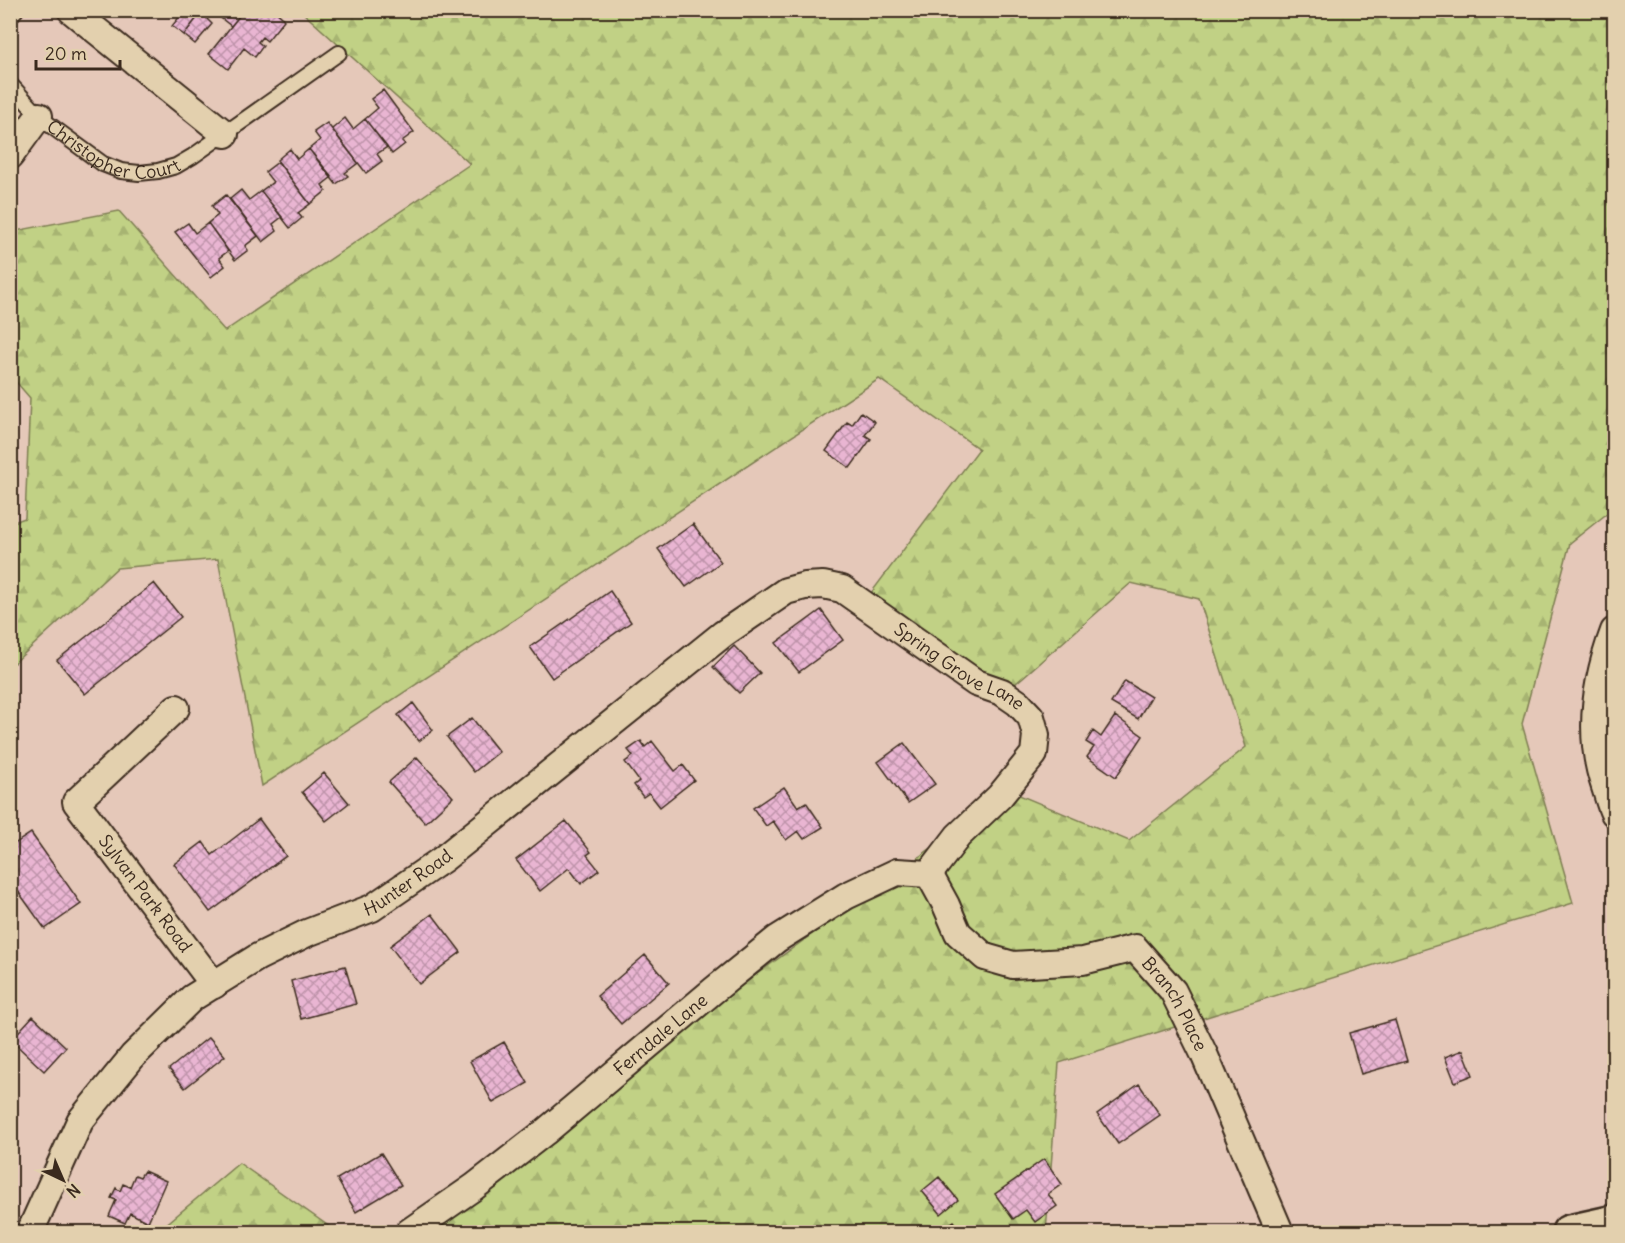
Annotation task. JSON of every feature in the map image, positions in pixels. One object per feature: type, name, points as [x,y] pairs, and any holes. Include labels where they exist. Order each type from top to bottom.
[{"type":"main road","points":[[1569,1233],[1614,1222]]},
{"type":"street","points":[[71,10],[225,134]]},
{"type":"street","points":[[10,156],[39,116]]},
{"type":"street","name":"Hunter Road","points":[[30,1233],[80,1121],[133,1056],[192,998],[258,957],[307,933],[372,908],[443,859],[723,634],[786,591],[805,586],[824,585],[842,589]]},
{"type":"street","name":"Spring Grove Lane","points":[[842,589],[976,683],[1002,692],[1018,703],[1031,717],[1036,735],[1034,754],[1000,796],[958,836],[929,874]]},
{"type":"street","points":[[1614,631],[1604,660],[1596,697],[1595,735],[1600,773],[1614,813]]},
{"type":"street","name":"Sylvan Park Road","points":[[176,708],[76,802],[214,985]]},
{"type":"street","name":"Ferndale Lane","points":[[409,1233],[474,1187],[544,1132],[777,939],[846,896],[897,872],[929,874]]},
{"type":"street","name":"Branch Place","points":[[929,874],[958,933],[985,957],[1013,966],[1083,961],[1135,948],[1173,991],[1204,1054],[1280,1233]]},
{"type":"lane","points":[[10,16],[16,10]]},
{"type":"lane","name":"Christopher Court","points":[[10,84],[43,120],[103,164],[121,171],[140,173],[176,166],[193,156],[339,53]]},
{"type":"green space","points":[[301,11],[1614,11],[1614,508],[1570,543],[1522,724],[1573,903],[1059,1063],[1046,1232],[400,1232],[1010,791],[1129,841],[1246,747],[1199,599],[1131,583],[1007,691],[868,597],[979,449],[879,379],[262,786],[218,559],[117,568],[14,663],[11,661],[11,523],[25,518],[30,398],[11,376],[10,232],[119,211],[225,331],[470,164]]},
{"type":"green space","points":[[239,1163],[337,1232],[157,1232]]},
{"type":"building","points":[[185,10],[203,10],[184,35],[172,26]]},
{"type":"building","points":[[203,10],[244,10],[231,26],[213,12],[207,19],[212,24],[195,44],[184,35]]},
{"type":"building","points":[[244,10],[274,10],[284,20],[267,41],[262,37],[258,42],[263,46],[255,57],[244,48],[228,69],[209,54]]},
{"type":"building","points":[[383,90],[414,132],[402,141],[405,144],[392,154],[365,119],[378,108],[371,99]]},
{"type":"building","points":[[345,118],[353,129],[365,119],[387,147],[377,154],[382,161],[366,173],[332,129]]},
{"type":"building","points":[[327,123],[358,163],[345,173],[348,176],[336,184],[309,149],[320,140],[314,132]]},
{"type":"building","points":[[290,149],[297,159],[309,149],[332,177],[322,185],[326,191],[310,204],[277,160]]},
{"type":"building","points":[[278,162],[310,204],[298,213],[302,218],[290,228],[261,191],[273,182],[265,172]]},
{"type":"building","points":[[241,190],[249,200],[261,191],[282,217],[273,224],[277,231],[263,242],[230,199]]},
{"type":"building","points":[[226,195],[258,236],[245,246],[248,250],[235,260],[208,223],[218,215],[212,206]]},
{"type":"building","points":[[188,223],[195,233],[208,223],[228,251],[219,258],[225,266],[211,277],[175,232]]},
{"type":"building","points":[[861,412],[875,422],[865,435],[871,439],[850,468],[826,451],[847,422],[852,425]]},
{"type":"building","points":[[693,524],[721,562],[686,587],[658,549]]},
{"type":"building","points":[[154,583],[181,617],[85,694],[57,660]]},
{"type":"building","points":[[610,591],[631,622],[552,678],[530,647]]},
{"type":"building","points":[[821,610],[843,640],[799,672],[776,643]]},
{"type":"building","points":[[734,646],[760,673],[739,693],[713,667]]},
{"type":"building","points":[[1125,681],[1151,697],[1138,719],[1111,703]]},
{"type":"building","points":[[413,703],[433,730],[419,741],[398,715]]},
{"type":"building","points":[[1115,716],[1143,736],[1116,777],[1087,757],[1094,747],[1086,742],[1093,731],[1101,737]]},
{"type":"building","points":[[472,718],[499,752],[474,772],[447,737]]},
{"type":"building","points":[[641,741],[645,747],[652,741],[675,771],[683,765],[694,780],[660,807],[649,793],[643,797],[634,785],[639,781],[625,762],[633,756],[628,750]]},
{"type":"building","points":[[904,743],[935,784],[908,803],[878,762]]},
{"type":"building","points":[[417,757],[453,797],[425,823],[389,782]]},
{"type":"building","points":[[324,773],[349,803],[326,821],[302,792]]},
{"type":"building","points":[[784,787],[798,807],[806,802],[823,827],[804,839],[798,831],[786,840],[773,821],[766,826],[753,808]]},
{"type":"building","points":[[259,819],[286,856],[210,912],[174,864],[203,842],[212,855]]},
{"type":"building","points":[[566,821],[591,852],[587,855],[599,870],[581,884],[569,868],[540,891],[516,860]]},
{"type":"building","points":[[31,833],[81,904],[45,929],[10,880],[10,847]]},
{"type":"building","points":[[432,914],[461,952],[419,984],[390,946]]},
{"type":"building","points":[[645,955],[669,983],[621,1024],[597,996]]},
{"type":"building","points":[[345,966],[356,1004],[301,1019],[291,981]]},
{"type":"building","points":[[33,1016],[66,1047],[44,1071],[11,1040]]},
{"type":"building","points":[[1395,1020],[1407,1061],[1361,1074],[1349,1033]]},
{"type":"building","points":[[209,1037],[225,1056],[185,1088],[169,1069]]},
{"type":"building","points":[[504,1042],[528,1083],[493,1103],[470,1061]]},
{"type":"building","points":[[1463,1050],[1473,1075],[1455,1082],[1445,1057]]},
{"type":"building","points":[[1139,1084],[1160,1115],[1118,1144],[1097,1114]]},
{"type":"building","points":[[381,1153],[401,1185],[356,1212],[337,1179]]},
{"type":"building","points":[[1044,1159],[1062,1184],[1048,1194],[1057,1206],[1035,1222],[1026,1210],[1013,1219],[995,1194]]},
{"type":"building","points":[[144,1171],[166,1181],[148,1222],[130,1213],[125,1223],[109,1216],[116,1200],[111,1198],[116,1188],[120,1191],[123,1184],[130,1187],[135,1175],[140,1177]]},
{"type":"building","points":[[939,1177],[958,1200],[941,1214],[922,1191]]},
{"type":"building","points":[[954,1221],[962,1232],[937,1232]]}]
